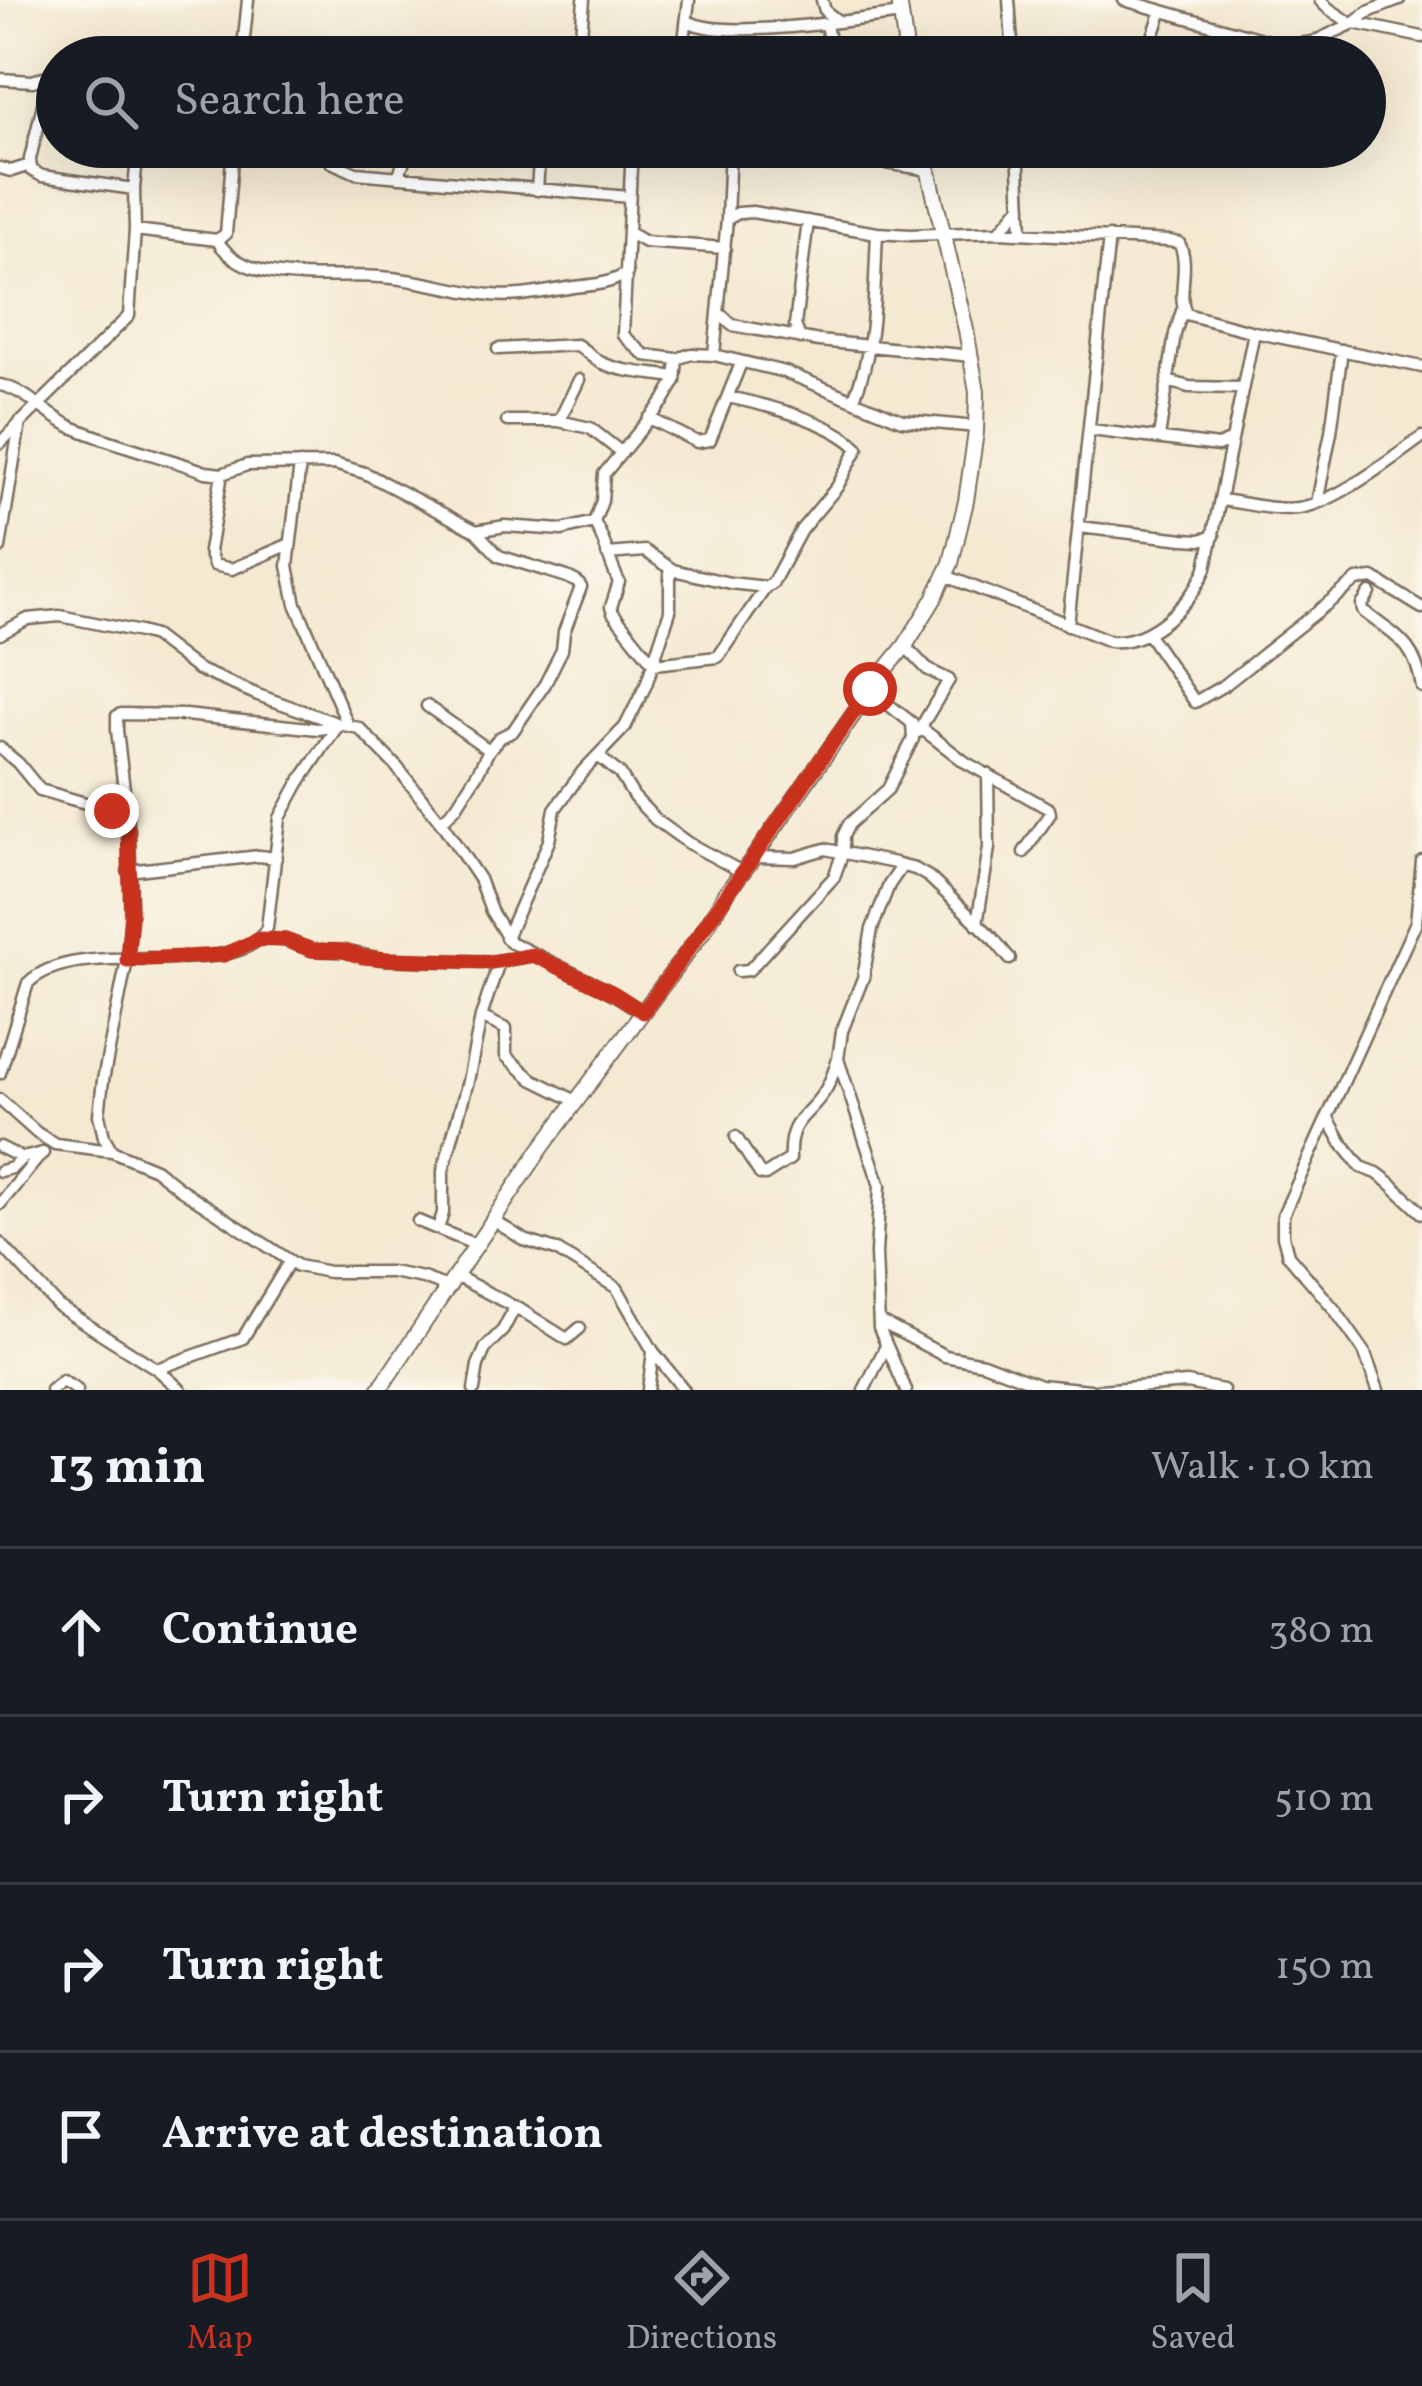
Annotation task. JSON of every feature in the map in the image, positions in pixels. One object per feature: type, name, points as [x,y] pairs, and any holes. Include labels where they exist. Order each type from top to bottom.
[{"type":"main road","points":[[377,1388],[905,646],[946,576],[966,501],[977,392],[929,170]]},
{"type":"street","points":[[244,36],[248,0]]},
{"type":"street","points":[[581,36],[584,0]]},
{"type":"street","points":[[686,35],[688,0]]},
{"type":"street","points":[[822,0],[832,36]]},
{"type":"street","points":[[1010,0],[1012,36]]},
{"type":"street","points":[[1124,0],[1248,36]]},
{"type":"street","points":[[1320,0],[1352,24],[1422,37]]},
{"type":"street","points":[[1326,36],[1400,0]]},
{"type":"street","points":[[686,35],[699,28],[832,23],[900,7]]},
{"type":"street","points":[[1153,36],[1161,13]]},
{"type":"street","points":[[687,20],[699,28]]},
{"type":"street","points":[[0,79],[36,79]]},
{"type":"street","points":[[36,140],[30,165],[41,176],[134,190]]},
{"type":"street","points":[[0,168],[10,171],[30,165]]},
{"type":"street","points":[[0,443],[129,316],[136,168]]},
{"type":"street","points":[[135,230],[217,240],[227,231],[232,168]]},
{"type":"street","points":[[344,168],[629,197]]},
{"type":"street","points":[[398,177],[401,168]]},
{"type":"street","points":[[537,190],[539,168]]},
{"type":"street","points":[[631,168],[623,335],[645,356],[714,355],[785,372],[902,419],[977,427]]},
{"type":"street","points":[[714,355],[729,168]]},
{"type":"street","points":[[921,168],[929,170]]},
{"type":"street","points":[[1019,168],[1022,233]]},
{"type":"street","points":[[999,232],[1022,206]]},
{"type":"street","points":[[727,219],[747,212],[910,236],[999,232],[1179,243],[1184,254],[1182,311],[1159,437]]},
{"type":"street","points":[[800,338],[795,325],[808,221]]},
{"type":"street","points":[[628,232],[640,241],[724,248]]},
{"type":"street","points":[[854,398],[869,347],[877,233]]},
{"type":"street","points":[[1068,625],[1109,237]]},
{"type":"street","points":[[217,240],[237,262],[273,273],[383,277],[491,295],[602,283],[627,273]]},
{"type":"street","points":[[628,251],[640,241]]},
{"type":"street","points":[[1182,311],[1198,319],[1422,367]]},
{"type":"street","points":[[719,313],[733,325],[800,338],[972,356]]},
{"type":"street","points":[[717,331],[733,325]]},
{"type":"street","points":[[946,576],[1110,641],[1148,634],[1184,604],[1200,583],[1221,500],[1228,456],[1224,443],[1254,332]]},
{"type":"street","points":[[498,349],[577,345],[608,366],[675,377]]},
{"type":"street","points":[[1318,503],[1342,350]]},
{"type":"street","points":[[594,522],[604,475],[663,402],[675,377],[677,358]]},
{"type":"street","points":[[649,418],[692,440],[710,440],[741,363]]},
{"type":"street","points":[[559,422],[579,380]]},
{"type":"street","points":[[1168,381],[1189,387],[1241,388]]},
{"type":"street","points":[[0,385],[18,390],[76,428],[206,472],[243,466],[334,464],[364,473],[476,530],[499,556],[577,581],[581,587],[562,650],[545,684],[513,731],[489,750],[467,790],[441,822]]},
{"type":"street","points":[[654,664],[718,657],[772,584],[801,530],[837,487],[858,448],[791,414],[728,398]]},
{"type":"street","points":[[507,421],[590,428],[622,453]]},
{"type":"street","points":[[0,548],[20,422]]},
{"type":"street","points":[[1091,430],[1224,443]]},
{"type":"street","points":[[1221,500],[1295,509],[1318,503],[1422,437]]},
{"type":"street","points":[[300,464],[288,566],[296,604],[344,724]]},
{"type":"street","points":[[222,473],[209,551],[214,565],[232,568],[290,544]]},
{"type":"street","points":[[594,522],[619,582],[612,610],[654,664]]},
{"type":"street","points":[[476,530],[505,526],[562,530],[594,522]]},
{"type":"street","points":[[1079,527],[1184,539],[1214,536]]},
{"type":"street","points":[[608,554],[648,551],[670,569],[766,587]]},
{"type":"street","points":[[506,938],[549,841],[555,809],[625,727],[654,664],[670,611],[670,569]]},
{"type":"street","points":[[1148,634],[1195,702],[1357,580],[1373,578],[1422,608]]},
{"type":"street","points":[[1370,593],[1363,611],[1409,647],[1422,687]]},
{"type":"street","points":[[0,634],[28,619],[60,616],[140,632],[154,636],[197,669],[366,732],[441,822],[479,879],[506,938],[643,1012]]},
{"type":"street","points":[[738,971],[749,970],[834,877],[849,824],[888,789],[949,680],[927,669],[905,646]]},
{"type":"street","points":[[870,689],[918,732],[1049,809],[1024,851]]},
{"type":"street","points":[[427,706],[489,750]]},
{"type":"street","points":[[112,1151],[104,1137],[100,1109],[131,915],[118,716],[185,715],[304,728],[344,724]]},
{"type":"street","points":[[260,939],[267,928],[280,818],[299,783],[344,724]]},
{"type":"street","points":[[0,748],[40,790],[112,811],[128,829]]},
{"type":"street","points":[[598,756],[620,774],[656,820],[742,872]]},
{"type":"street","points":[[977,924],[989,848],[988,774]]},
{"type":"street","points":[[112,811],[126,801]]},
{"type":"street","points":[[754,857],[795,859],[825,849],[915,869],[1010,959]]},
{"type":"street","points":[[128,871],[276,858]]},
{"type":"street","points":[[1378,1390],[1364,1351],[1288,1255],[1283,1216],[1416,922],[1422,861]]},
{"type":"street","points":[[736,1138],[762,1175],[790,1160],[788,1143],[799,1118],[826,1090],[838,1060],[842,1031],[862,982],[872,929],[899,865]]},
{"type":"street","points":[[0,1073],[5,1043],[28,983],[76,960],[223,955],[260,939],[382,959],[499,962],[533,955]]},
{"type":"street","points":[[438,1229],[443,1210],[442,1171],[499,962]]},
{"type":"street","points":[[481,1017],[503,1026],[506,1055],[528,1076],[577,1101]]},
{"type":"street","points":[[838,1060],[880,1186],[879,1321],[885,1348],[906,1390]]},
{"type":"street","points":[[0,1100],[55,1144],[112,1151],[155,1169],[290,1262],[312,1270],[391,1272],[453,1282],[515,1307],[567,1339],[580,1328]]},
{"type":"street","points":[[1328,1118],[1360,1167],[1377,1173],[1422,1213]]},
{"type":"street","points":[[0,1204],[55,1144]]},
{"type":"street","points":[[0,1147],[22,1158]]},
{"type":"street","points":[[0,1171],[42,1153]]},
{"type":"street","points":[[493,1220],[524,1240],[556,1250],[617,1288],[652,1352],[684,1390]]},
{"type":"street","points":[[418,1221],[476,1245]]},
{"type":"street","points":[[0,1243],[58,1306],[157,1369],[181,1390]]},
{"type":"street","points":[[157,1369],[243,1338],[290,1262]]},
{"type":"street","points":[[474,1390],[486,1347],[503,1330],[515,1307]]},
{"type":"street","points":[[879,1321],[945,1357],[983,1363],[1032,1386],[1222,1390]]},
{"type":"street","points":[[864,1390],[885,1348]]},
{"type":"street","points":[[648,1390],[652,1352]]},
{"type":"street","points":[[51,1390],[65,1381],[77,1390]]},
{"type":"route","points":[[112,811],[128,829],[131,915],[127,960],[223,955],[260,939],[386,959],[499,962],[533,955],[643,1012],[870,689]]}]
